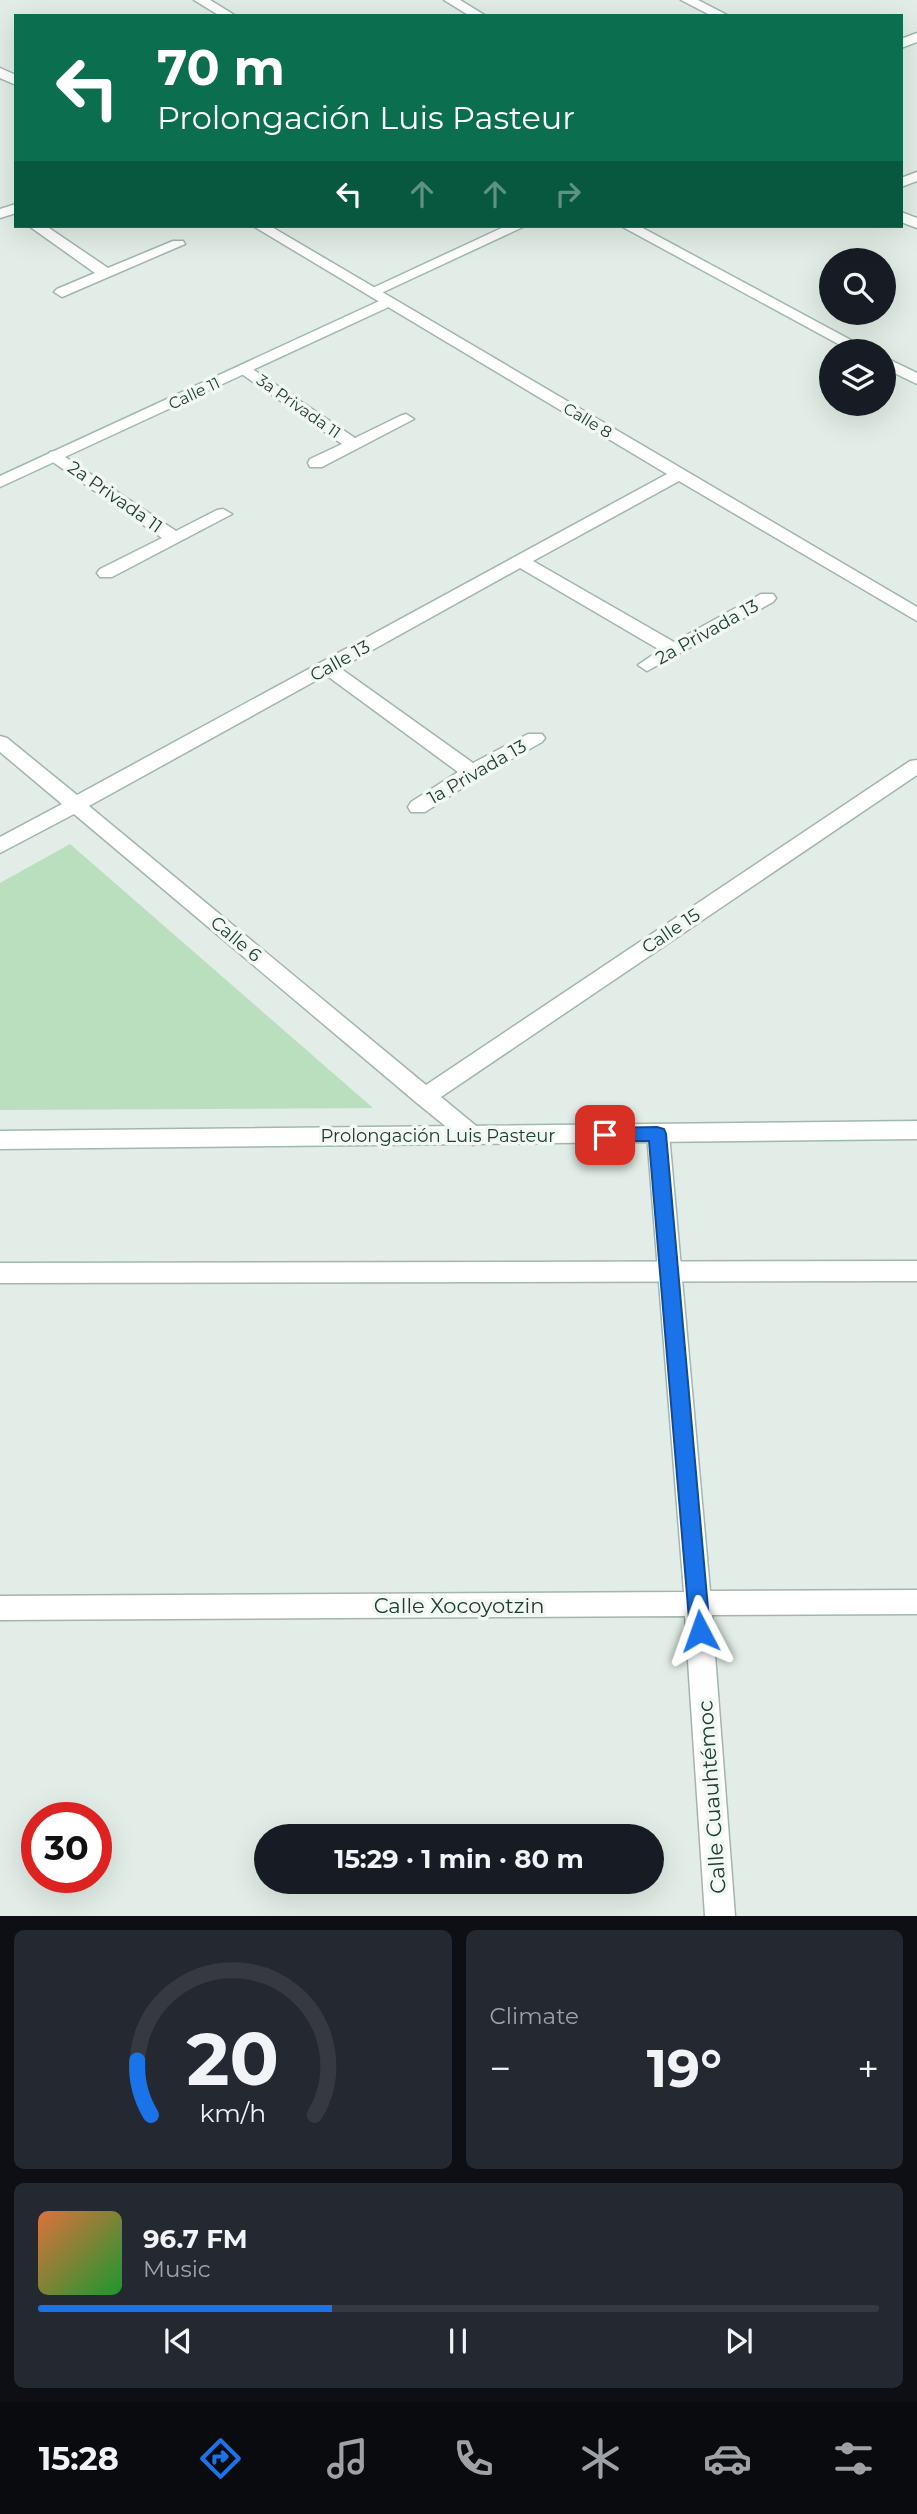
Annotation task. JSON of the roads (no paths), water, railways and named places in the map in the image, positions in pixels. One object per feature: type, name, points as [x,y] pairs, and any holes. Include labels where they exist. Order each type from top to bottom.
[{"type":"street","points":[[200,0],[226,14]]},
{"type":"street","points":[[450,0],[477,14]]},
{"type":"street","points":[[680,14],[694,3],[719,14]]},
{"type":"street","points":[[39,228],[107,274]]},
{"type":"street","name":"Calle 8","points":[[263,228],[917,615]]},
{"type":"street","points":[[372,292],[514,228]]},
{"type":"street","points":[[632,228],[841,339]]},
{"type":"street","points":[[62,292],[178,244]]},
{"type":"street","name":"Calle 11","points":[[0,482],[388,302]]},
{"type":"street","points":[[896,368],[917,379]]},
{"type":"street","name":"3a Privada 11","points":[[245,369],[352,444]]},
{"type":"street","name":"3a Privada 11","points":[[316,463],[405,419]]},
{"type":"street","name":"2a Privada 11","points":[[56,456],[174,538]]},
{"type":"street","name":"Calle 13","points":[[0,846],[679,474]]},
{"type":"street","name":"2a Privada 11","points":[[106,573],[223,514]]},
{"type":"street","points":[[520,561],[673,650]]},
{"type":"street","name":"2a Privada 13","points":[[647,666],[767,598]]},
{"type":"street","points":[[328,668],[472,772]]},
{"type":"street","name":"1a Privada 13","points":[[418,807],[472,772],[535,738]]},
{"type":"street","name":"Calle 6","points":[[0,742],[473,1136]]},
{"type":"street","name":"Calle 15","points":[[425,1097],[911,778]]},
{"type":"street","name":"Prolongación Luis Pasteur","points":[[0,1140],[917,1130]]},
{"type":"street","name":"Calle Cuauhtémoc","points":[[657,1134],[698,1605],[720,1916]]},
{"type":"street","points":[[0,1273],[917,1271]]},
{"type":"street","name":"Calle Xocoyotzin","points":[[0,1608],[917,1602]]}]
